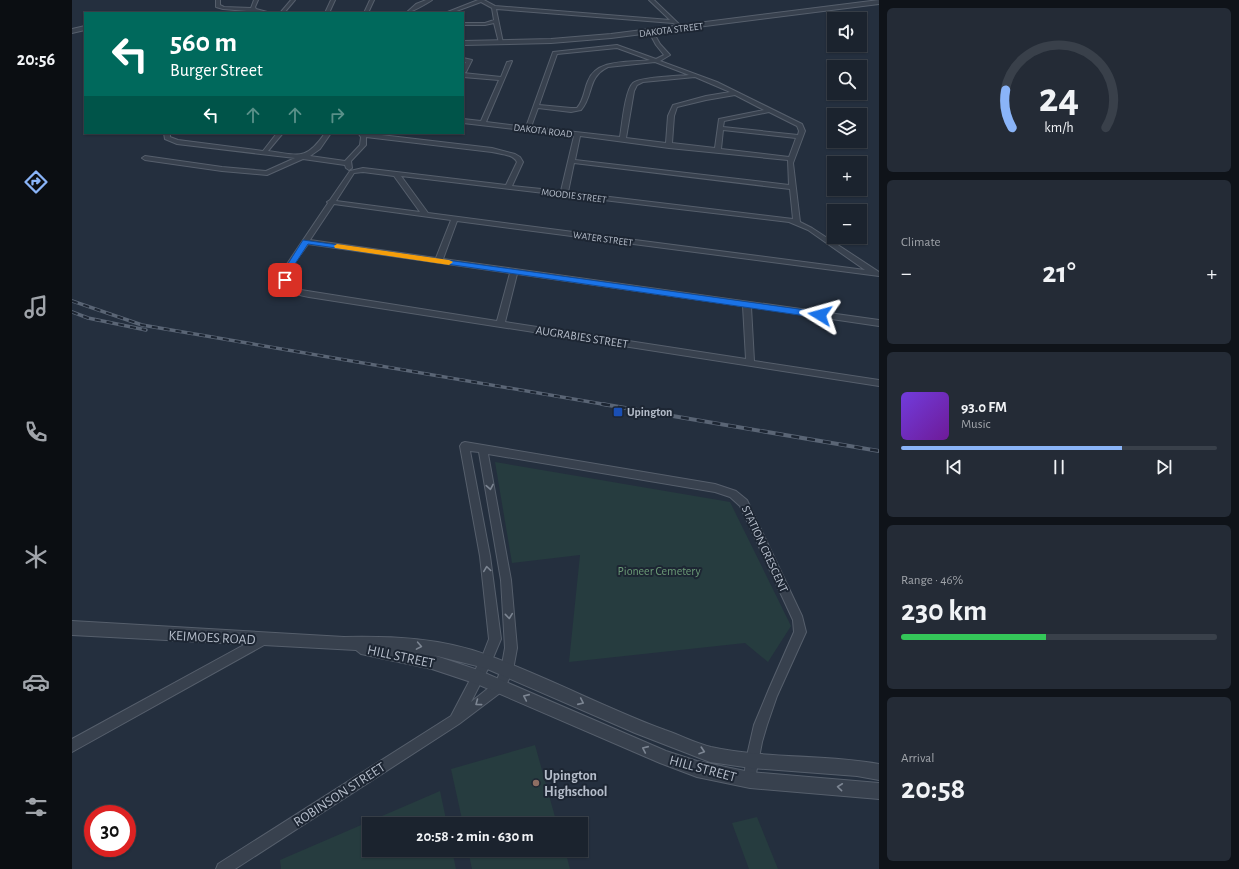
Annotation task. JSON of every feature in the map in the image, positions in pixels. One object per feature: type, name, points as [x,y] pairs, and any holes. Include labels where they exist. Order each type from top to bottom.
[{"type":"street","points":[[218,0],[218,6],[223,8],[264,12]]},
{"type":"street","points":[[254,10],[256,0]]},
{"type":"street","points":[[283,12],[293,0]]},
{"type":"street","points":[[328,12],[334,0]]},
{"type":"street","points":[[366,12],[372,0]]},
{"type":"street","points":[[410,12],[430,0]]},
{"type":"street","points":[[450,12],[481,0],[494,7],[676,22]]},
{"type":"street","points":[[651,0],[681,27]]},
{"type":"street","name":"DAKOTA STREET","points":[[464,43],[570,40],[650,32],[879,2]]},
{"type":"street","points":[[494,7],[501,43]]},
{"type":"street","points":[[464,24],[485,24],[496,20]]},
{"type":"street","points":[[72,31],[84,28]]},
{"type":"street","points":[[536,106],[571,110],[580,109],[584,103],[588,83],[600,68],[657,61],[665,58],[667,55],[658,45],[650,32]]},
{"type":"street","points":[[528,128],[554,55],[557,52],[617,46],[738,93],[800,125],[802,131],[791,159],[792,187],[797,222]]},
{"type":"street","points":[[464,60],[469,60],[464,71]]},
{"type":"street","points":[[483,123],[510,62]]},
{"type":"street","points":[[464,73],[502,79]]},
{"type":"street","points":[[623,140],[631,91],[635,84],[642,81],[697,76]]},
{"type":"street","points":[[669,146],[671,116],[675,106],[706,98],[738,93]]},
{"type":"street","points":[[718,151],[721,120],[724,118],[771,110]]},
{"type":"street","name":"DAKOTA ROAD","points":[[464,121],[791,159]]},
{"type":"street","points":[[720,128],[799,137]]},
{"type":"street","points":[[167,134],[167,138],[177,142],[264,153],[302,156],[348,163]]},
{"type":"street","points":[[264,153],[279,134]]},
{"type":"street","points":[[145,158],[263,173],[279,169],[302,156],[310,154],[318,148],[327,134]]},
{"type":"street","points":[[348,163],[361,150],[364,143],[362,134],[492,150],[513,155],[518,158],[520,162],[508,187]]},
{"type":"street","points":[[564,194],[577,135]]},
{"type":"street","points":[[571,161],[792,187]]},
{"type":"street","points":[[348,163],[352,172],[330,202],[306,242],[879,323]]},
{"type":"street","name":"MOODIE STREET","points":[[352,172],[363,170],[774,218],[797,222],[822,236],[877,276]]},
{"type":"street","points":[[396,174],[408,193],[426,215]]},
{"type":"street","name":"WATER STREET","points":[[330,202],[877,276]]},
{"type":"street","points":[[439,261],[455,218]]},
{"type":"street","name":"AUGRABIES STREET","points":[[306,242],[286,272],[285,280],[288,287],[296,292],[879,383]]},
{"type":"street","points":[[500,325],[514,272]]},
{"type":"street","points":[[747,305],[750,363]]},
{"type":"street","name":"STATION CRESCENT","points":[[478,676],[495,639],[495,629],[485,556],[465,446],[715,488],[733,494],[744,503],[790,602],[800,629],[796,642],[763,715],[751,760],[750,780]]},
{"type":"street","points":[[484,449],[506,580],[511,648],[507,670],[500,686]]},
{"type":"street","name":"KEIMOES ROAD","points":[[72,628],[352,644]]},
{"type":"street","points":[[72,746],[262,640]]},
{"type":"street","name":"HILL STREET","points":[[352,644],[377,642],[415,645],[486,661],[680,744],[710,754],[751,760],[857,768],[879,772]]},
{"type":"street","name":"HILL STREET","points":[[352,644],[432,662],[478,676],[678,763],[725,776],[750,780],[879,791]]},
{"type":"street","name":"ROBINSON STREET","points":[[455,720],[478,676]]},
{"type":"street","name":"ROBINSON STREET","points":[[230,867],[455,720],[500,686]]},
{"type":"green space","name":"Pioneer Cemetery","points":[[495,462],[730,502],[791,626],[768,662],[745,643],[569,662],[580,555],[512,563]]},
{"type":"green space","points":[[535,745],[555,817],[461,817],[451,769]]},
{"type":"green space","points":[[440,791],[446,817],[380,817]]},
{"type":"green space","points":[[757,817],[778,869],[749,869],[732,823]]},
{"type":"green space","points":[[362,825],[362,857],[453,857],[456,869],[281,869],[280,860]]},
{"type":"green space","points":[[469,857],[567,857],[570,869],[472,869]]},
{"type":"railway","points":[[72,301],[142,325],[608,405]]},
{"type":"railway","points":[[72,312],[88,318],[146,330]]},
{"type":"railway","points":[[602,404],[879,451]]},
{"type":"slow traffic","points":[[337,246],[449,262]]},
{"type":"place","name":"Upington","points":[[618,412]]},
{"type":"place","name":"Upington Highschool","points":[[536,783]]},
{"type":"route","points":[[285,280],[287,270],[306,242],[820,315]]}]
